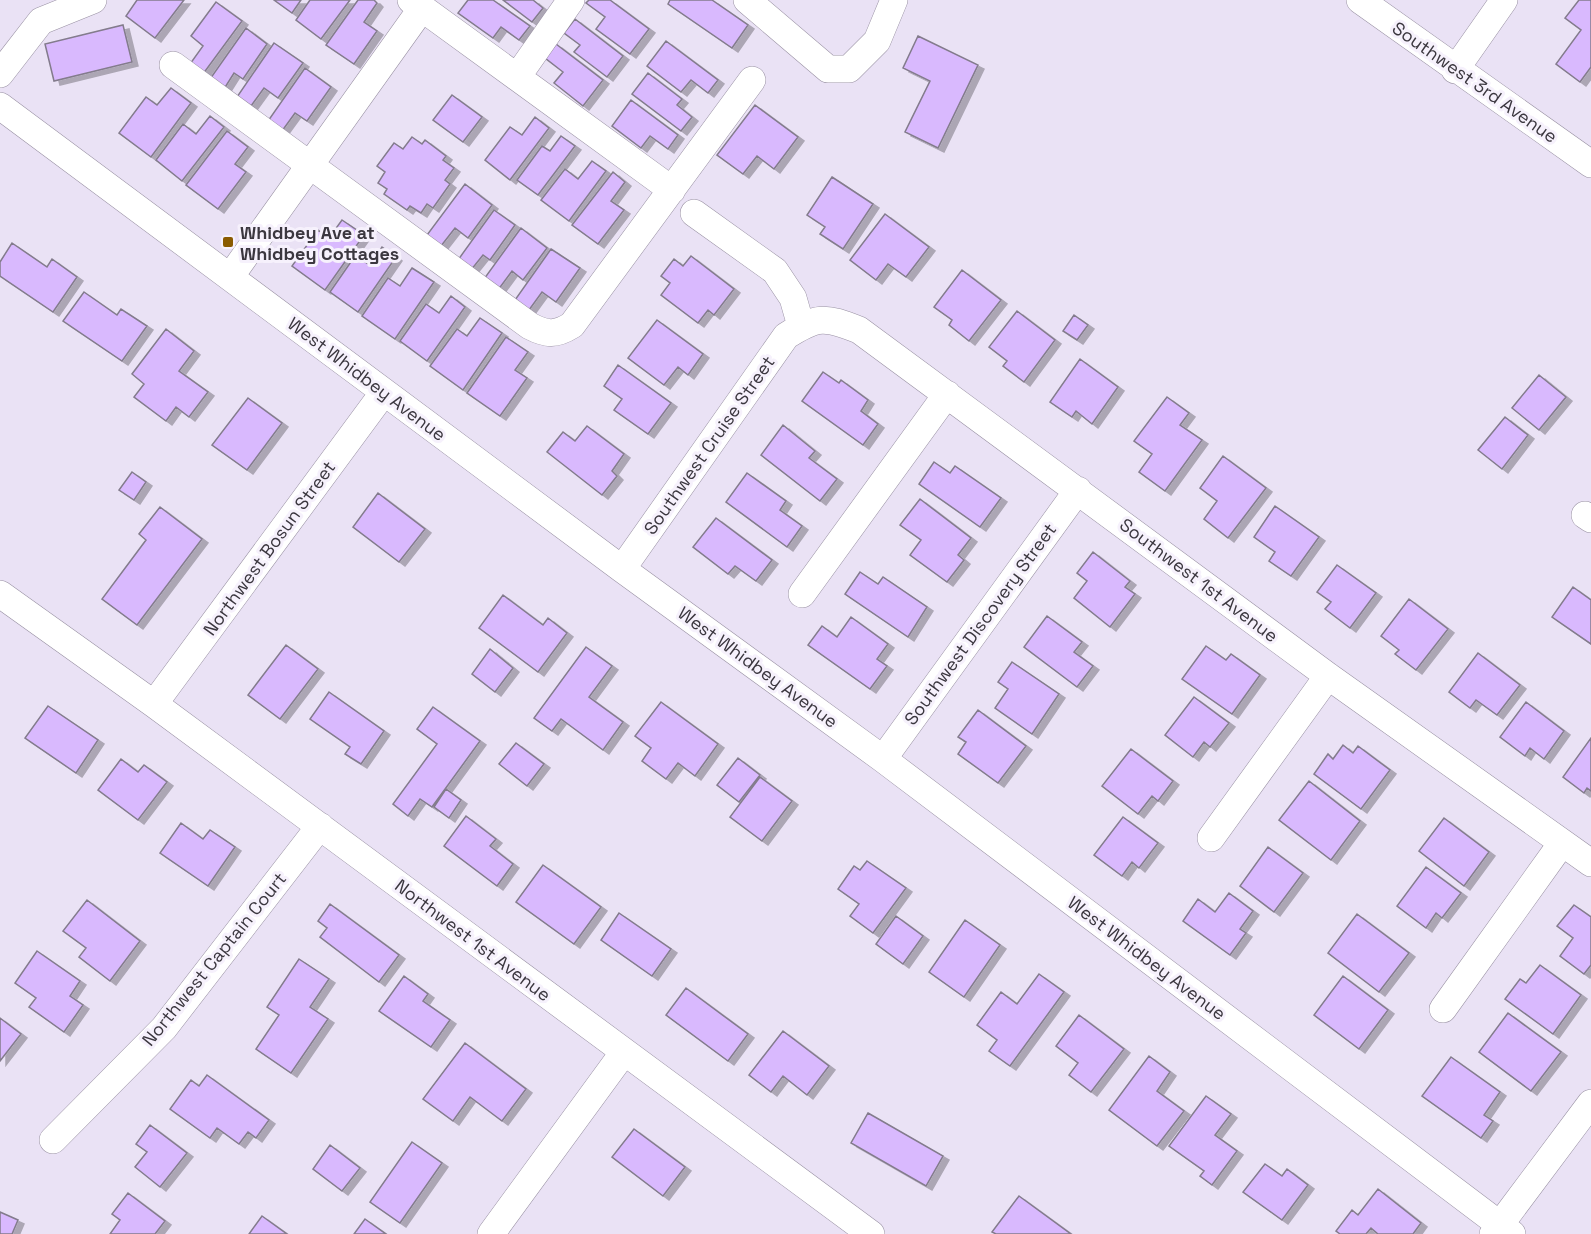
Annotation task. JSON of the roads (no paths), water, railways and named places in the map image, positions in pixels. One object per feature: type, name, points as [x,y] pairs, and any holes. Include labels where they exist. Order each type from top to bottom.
[{"type":"street","points":[[0,74],[41,21],[93,0]]},
{"type":"street","points":[[517,77],[571,0]]},
{"type":"street","points":[[747,0],[828,69],[849,69],[877,41],[894,0]]},
{"type":"street","name":"Southwest 3rd Avenue","points":[[1360,0],[1455,70],[1591,164]]},
{"type":"street","points":[[1455,70],[1504,0]]},
{"type":"street","points":[[230,277],[310,165],[416,4],[672,190]]},
{"type":"street","points":[[173,65],[530,326],[546,334],[561,332],[572,326],[752,80]]},
{"type":"street","name":"West Whidbey Avenue","points":[[0,105],[384,392],[883,759],[1502,1231]]},
{"type":"street","points":[[694,213],[776,271],[793,298],[801,326]]},
{"type":"street","name":"Southwest 1st Avenue","points":[[801,326],[813,319],[834,320],[859,330],[1328,676],[1591,863]]},
{"type":"street","name":"Southwest Cruise Street","points":[[622,568],[786,336],[801,326]]},
{"type":"street","name":"Northwest Bosun Street","points":[[154,704],[384,392]]},
{"type":"street","points":[[802,594],[947,394]]},
{"type":"street","name":"Southwest Discovery Street","points":[[883,759],[1078,490]]},
{"type":"street","name":"Northwest 1st Avenue","points":[[0,594],[154,704],[871,1234]]},
{"type":"street","points":[[1211,838],[1328,676]]},
{"type":"street","name":"Northwest Captain Court","points":[[53,1140],[164,1028],[320,826]]},
{"type":"street","points":[[1443,1009],[1562,843]]},
{"type":"street","points":[[491,1234],[624,1052]]},
{"type":"street","points":[[1502,1231],[1591,1103]]},
{"type":"place","name":"Whidbey Ave at Whidbey Cottages","points":[[228,242]]}]
